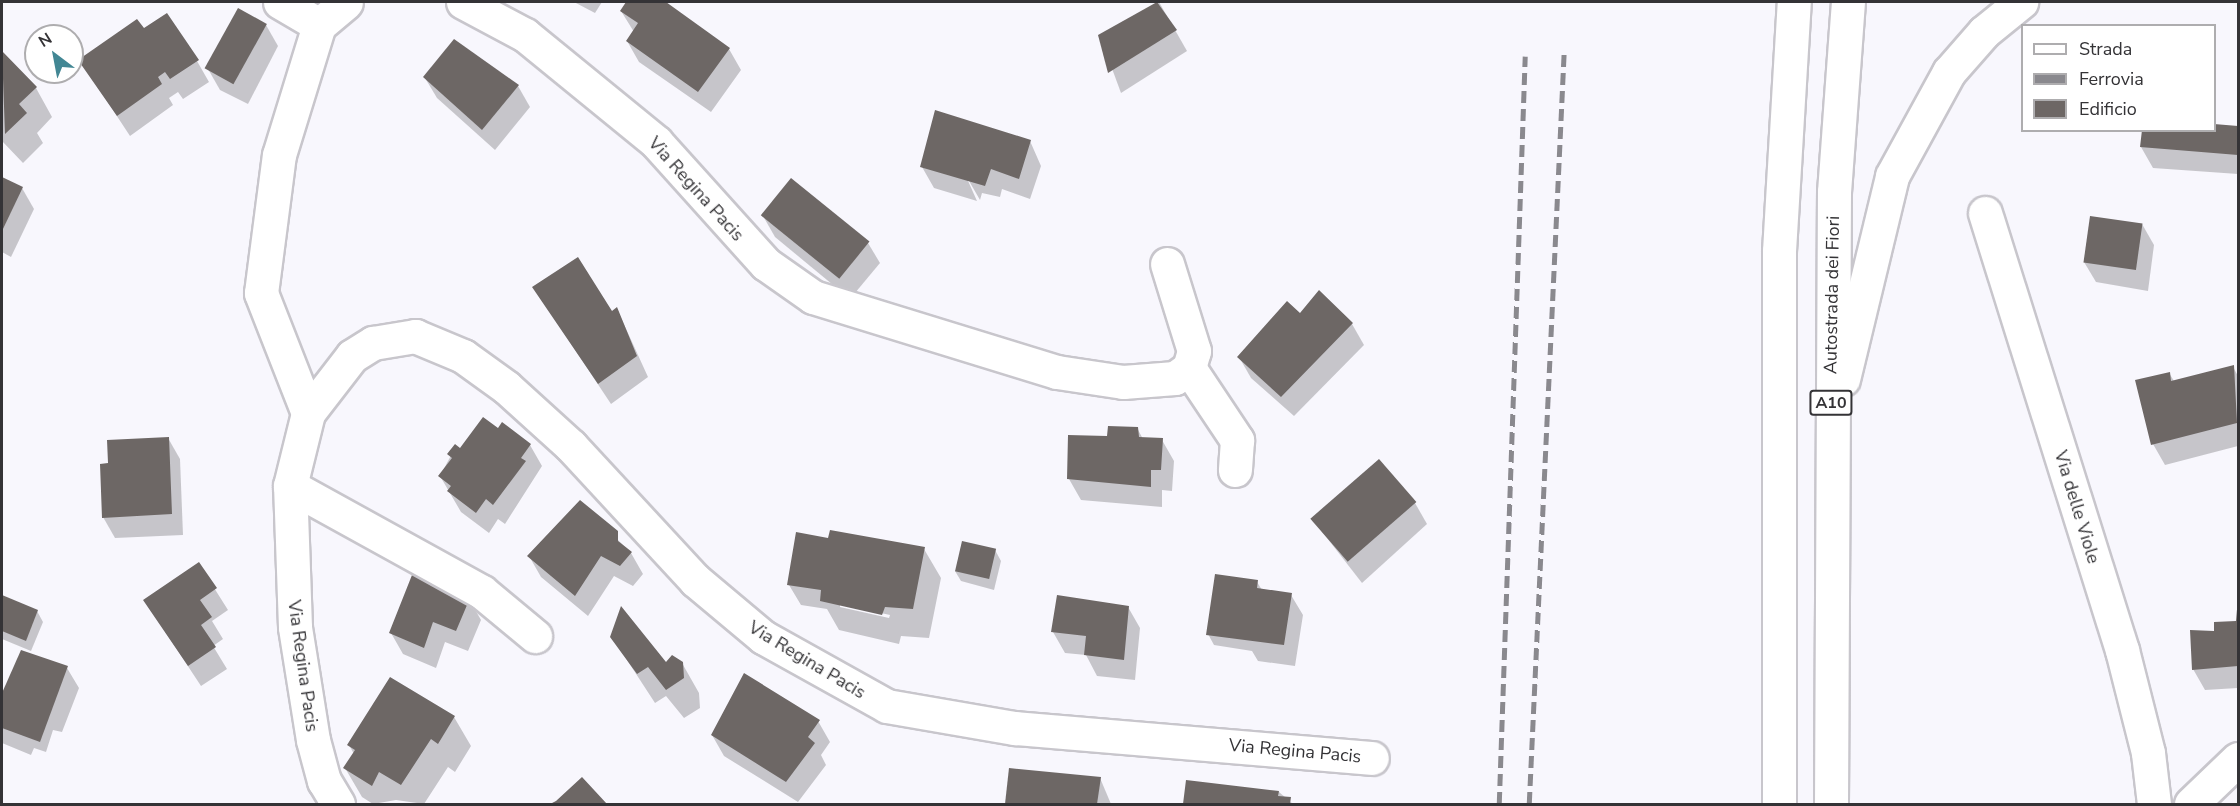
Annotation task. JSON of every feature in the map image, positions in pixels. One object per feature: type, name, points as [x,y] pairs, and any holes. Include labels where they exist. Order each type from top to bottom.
[{"type":"main road","points":[[280,2],[319,25]]},
{"type":"main road","points":[[308,413],[261,293],[279,155],[319,25],[346,2]]},
{"type":"main road","name":"Via Regina Pacis","points":[[463,2],[525,35],[656,142],[766,264],[813,297],[1057,372],[1123,382],[1175,378],[1189,368]]},
{"type":"main road","points":[[1779,804],[1779,251],[1794,2]]},
{"type":"main road","name":"Autostrada dei Fiori","points":[[1832,804],[1831,421],[1834,192],[1848,2]]},
{"type":"main road","points":[[1831,421],[1892,176],[1949,72],[1984,32],[2021,2]]},
{"type":"main road","name":"Via delle Viole","points":[[1985,213],[2122,650],[2148,753],[2154,804]]},
{"type":"main road","points":[[1167,264],[1194,351],[1189,368],[1237,440],[1235,470]]},
{"type":"main road","name":"Via Regina Pacis","points":[[338,804],[324,781],[313,740],[295,627],[290,486],[308,413],[352,357],[374,343],[415,336],[463,356],[514,394],[571,446],[695,580],[763,637],[887,706],[1014,728],[1372,758]]},
{"type":"main road","points":[[290,486],[482,592],[534,636]]},
{"type":"main road","points":[[2191,804],[2238,759]]},
{"type":"building","points":[[626,2],[666,2],[730,48],[698,92],[626,41],[638,23],[620,11]]},
{"type":"building","points":[[1157,2],[1177,30],[1108,73],[1098,35]]},
{"type":"building","points":[[238,8],[267,24],[233,84],[205,68]]},
{"type":"building","points":[[167,13],[199,60],[170,79],[165,72],[158,77],[162,84],[117,116],[84,69],[84,56],[137,19],[144,28]]},
{"type":"building","points":[[454,39],[519,85],[482,130],[423,77]]},
{"type":"building","points":[[2,51],[24,74],[24,84],[34,84],[37,87],[19,104],[27,113],[5,134]]},
{"type":"building","points":[[935,110],[1031,140],[1019,179],[991,169],[985,186],[920,167]]},
{"type":"building","points":[[2216,124],[2238,126],[2238,155],[2140,147],[2142,132],[2216,132]]},
{"type":"building","points":[[2,177],[23,187],[2,231]]},
{"type":"building","points":[[791,178],[869,242],[839,279],[761,215]]},
{"type":"building","points":[[2090,216],[2142,223],[2136,270],[2083,263]]},
{"type":"building","points":[[578,257],[612,311],[617,307],[637,356],[598,384],[532,287]]},
{"type":"building","points":[[1319,290],[1353,323],[1281,397],[1237,357],[1287,301],[1300,313]]},
{"type":"building","points":[[2234,365],[2237,423],[2151,445],[2135,380],[2170,372],[2171,381]]},
{"type":"building","points":[[483,417],[498,428],[502,422],[531,444],[521,458],[526,461],[493,505],[486,499],[476,513],[447,491],[451,486],[438,476],[452,458],[447,454],[455,444],[460,448]]},
{"type":"building","points":[[1108,426],[1138,427],[1139,437],[1163,438],[1161,470],[1151,470],[1151,487],[1067,479],[1068,435],[1107,436]]},
{"type":"building","points":[[169,437],[172,514],[102,518],[100,464],[108,463],[107,440]]},
{"type":"building","points":[[1379,459],[1416,502],[1348,562],[1310,519]]},
{"type":"building","points":[[580,500],[618,531],[618,541],[632,552],[620,566],[601,556],[575,596],[527,556]]},
{"type":"building","points":[[830,530],[925,547],[913,609],[885,607],[882,615],[820,601],[821,590],[787,585],[796,532],[828,538]]},
{"type":"building","points":[[962,541],[996,549],[989,579],[955,571]]},
{"type":"building","points":[[199,562],[217,588],[200,600],[212,617],[201,625],[216,647],[188,666],[143,600]]},
{"type":"building","points":[[1215,574],[1258,580],[1257,588],[1292,593],[1284,645],[1206,635]]},
{"type":"building","points":[[412,575],[470,598],[456,631],[433,622],[424,648],[389,633]]},
{"type":"building","points":[[2,595],[38,610],[26,641],[2,631]]},
{"type":"building","points":[[1057,595],[1129,606],[1124,660],[1084,655],[1086,636],[1051,632]]},
{"type":"building","points":[[2238,597],[2238,666],[2192,670],[2190,630],[2214,631],[2214,622],[2236,621]]},
{"type":"building","points":[[621,606],[666,662],[672,655],[683,662],[684,678],[666,690],[648,667],[637,674],[610,637]]},
{"type":"building","points":[[21,650],[68,666],[40,742],[2,728],[2,693]]},
{"type":"building","points":[[744,673],[820,720],[808,737],[815,743],[786,782],[711,735]]},
{"type":"building","points":[[390,677],[455,716],[438,744],[431,739],[401,785],[379,772],[372,786],[343,768],[355,750],[347,745]]},
{"type":"building","points":[[1009,768],[1101,777],[1097,804],[1005,804]]},
{"type":"building","points":[[582,777],[607,804],[550,804],[556,801]]},
{"type":"building","points":[[1186,780],[1279,791],[1278,796],[1291,797],[1290,804],[1183,804]]},
{"type":"railway","points":[[1529,804],[1564,52]]},
{"type":"railway","points":[[1499,804],[1525,56]]}]
